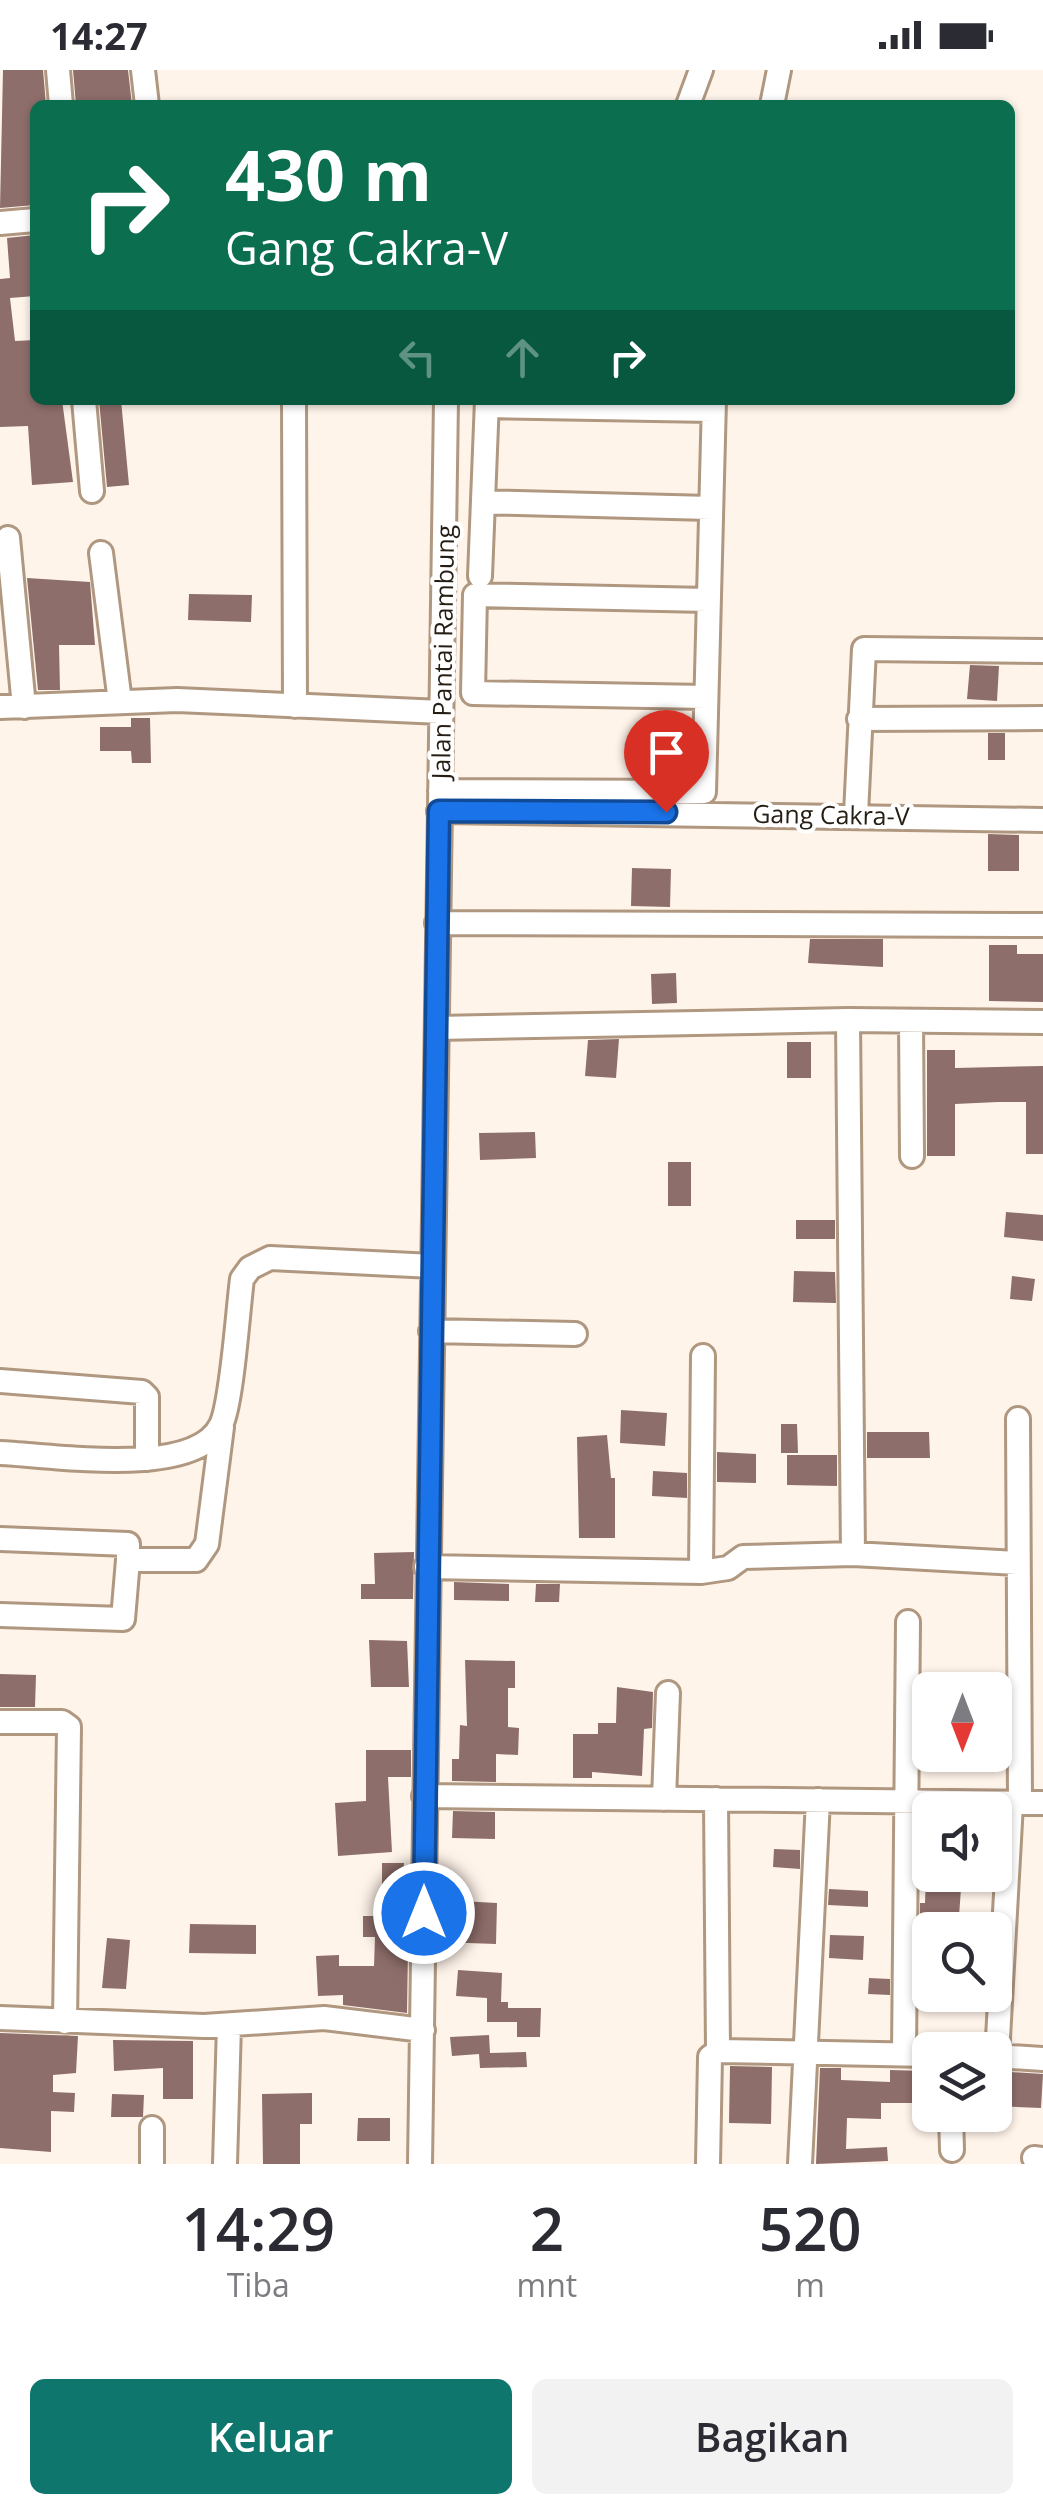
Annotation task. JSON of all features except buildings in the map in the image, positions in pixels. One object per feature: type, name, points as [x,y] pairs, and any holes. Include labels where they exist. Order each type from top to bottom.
[{"type":"street","points":[[58,70],[60,100]]},
{"type":"street","points":[[143,70],[146,100]]},
{"type":"street","points":[[690,100],[701,70]]},
{"type":"street","points":[[773,100],[779,70]]},
{"type":"street","points":[[0,223],[30,220]]},
{"type":"street","points":[[84,405],[92,491]]},
{"type":"street","points":[[294,405],[296,706]]},
{"type":"street","name":"Jalan Pantai Rambung","points":[[420,2164],[446,405]]},
{"type":"street","points":[[480,576],[487,405]]},
{"type":"street","points":[[440,801],[704,792],[713,405]]},
{"type":"street","points":[[484,502],[710,508]]},
{"type":"street","points":[[8,538],[12,707],[120,702],[441,712]]},
{"type":"street","points":[[101,553],[120,702]]},
{"type":"street","points":[[706,697],[474,692],[474,634],[476,595],[708,600]]},
{"type":"street","points":[[856,814],[859,718],[867,647],[1043,651]]},
{"type":"street","points":[[859,718],[1043,718]]},
{"type":"street","name":"Gang Cakra-V","points":[[440,801],[1043,820]]},
{"type":"street","points":[[437,923],[1043,925]]},
{"type":"street","points":[[848,1020],[853,1554]]},
{"type":"street","points":[[436,1028],[848,1020],[1043,1022]]},
{"type":"street","points":[[911,1020],[912,1156]]},
{"type":"street","points":[[128,1560],[184,1561],[204,1554],[242,1279],[250,1268],[270,1258],[433,1266]]},
{"type":"street","points":[[432,1331],[575,1334]]},
{"type":"street","points":[[701,1572],[702,1356]]},
{"type":"street","points":[[0,1381],[142,1392],[147,1397],[147,1459]]},
{"type":"street","points":[[999,2032],[1025,1803],[1017,1563],[1018,1419]]},
{"type":"street","points":[[0,1453],[147,1459],[179,1456],[206,1445],[222,1424]]},
{"type":"street","points":[[0,1538],[128,1544],[123,1619],[0,1615]]},
{"type":"street","points":[[426,1567],[701,1572],[728,1568],[743,1557],[853,1554],[1017,1563]]},
{"type":"street","points":[[904,2054],[908,1622]]},
{"type":"street","points":[[664,1799],[668,1693]]},
{"type":"street","points":[[0,1722],[62,1722],[68,1727],[65,2022]]},
{"type":"street","points":[[424,1796],[1025,1803]]},
{"type":"street","points":[[716,1799],[718,2051]]},
{"type":"street","points":[[800,2164],[818,1800]]},
{"type":"street","points":[[0,2018],[229,2025],[324,2018],[422,2030]]},
{"type":"street","points":[[225,2164],[229,2025]]},
{"type":"street","points":[[708,2164],[710,2057],[718,2051],[912,2054]]},
{"type":"street","points":[[1012,2057],[1043,2059]]},
{"type":"street","points":[[152,2128],[152,2164]]},
{"type":"street","points":[[951,2132],[952,2150]]},
{"type":"route","points":[[424,1913],[439,811],[666,812]]}]
